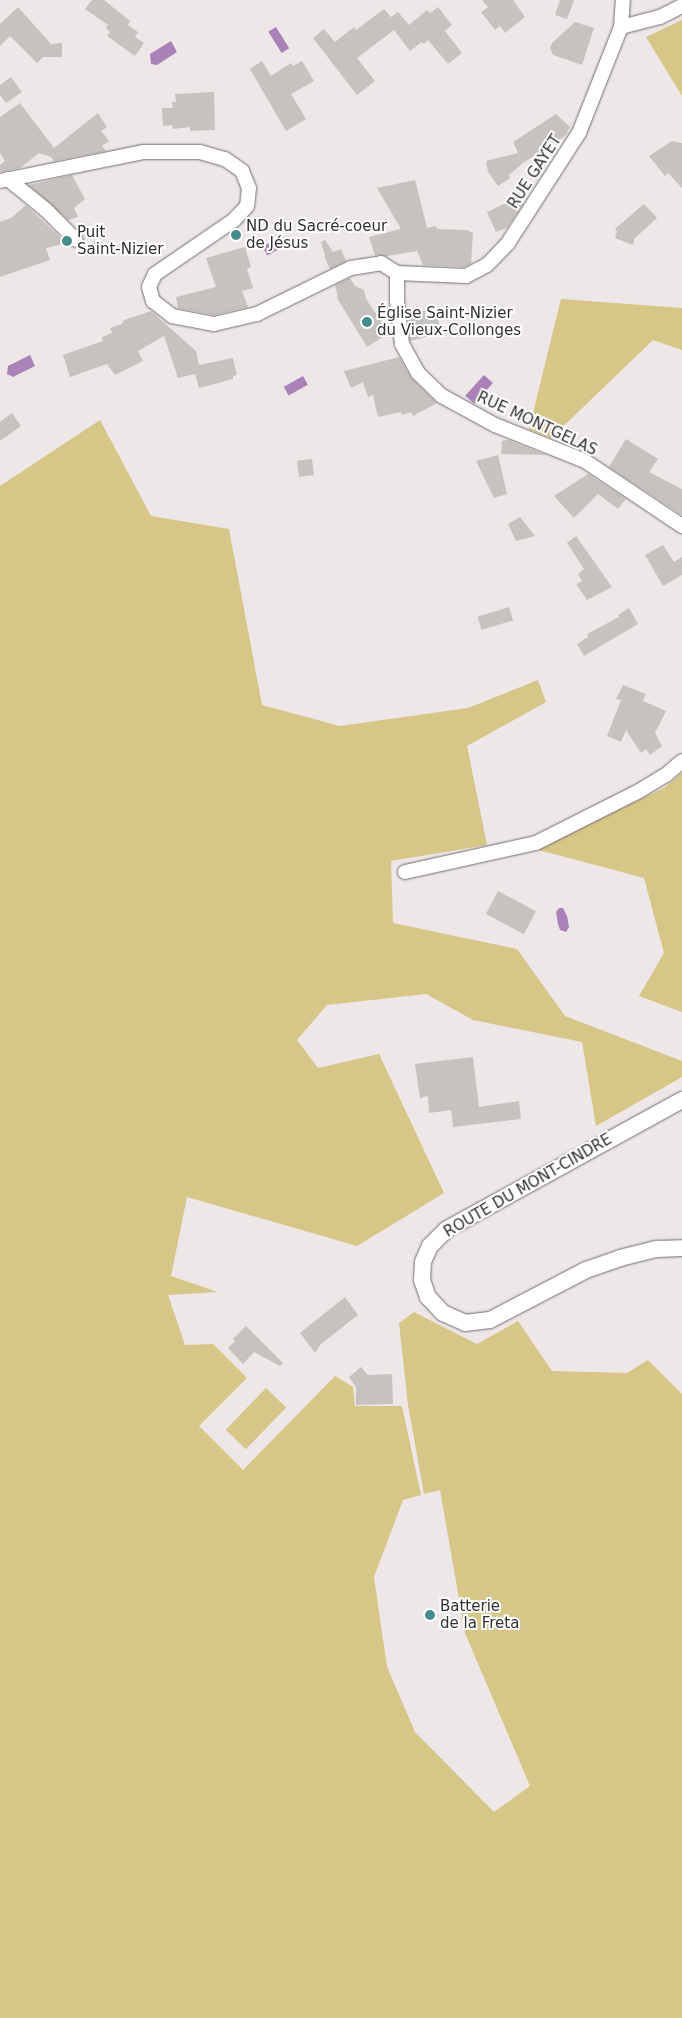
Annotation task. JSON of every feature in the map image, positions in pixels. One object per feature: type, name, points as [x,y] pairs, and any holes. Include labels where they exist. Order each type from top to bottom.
[{"type":"street","name":"RUE GAYET","points":[[4,180],[144,152],[200,152],[225,159],[242,171],[249,188],[247,206],[234,220],[155,274],[149,287],[153,301],[172,316],[214,324],[257,314],[351,268],[381,263],[397,273],[466,276],[487,265],[508,243],[579,133],[621,27],[623,0]]},
{"type":"street","points":[[621,27],[660,18],[682,6]]},
{"type":"street","points":[[4,180],[46,210],[76,240]]},
{"type":"street","name":"RUE MONTGELAS","points":[[397,273],[397,301],[402,344],[418,373],[442,396],[495,425],[585,461],[682,526]]},
{"type":"street","points":[[405,872],[536,843],[639,791],[666,775],[682,761]]},
{"type":"street","name":"ROUTE DU MONT-CINDRE","points":[[682,1100],[446,1230],[430,1246],[423,1262],[422,1280],[428,1297],[443,1313],[465,1323],[490,1320],[586,1270],[620,1258],[657,1249],[682,1248]]},
{"type":"shaded area","points":[[682,20],[682,96],[646,37]]},
{"type":"shaded area","points":[[276,27],[289,48],[282,53],[268,32]]},
{"type":"shaded area","points":[[171,41],[177,52],[157,65],[151,64],[150,54]]},
{"type":"shaded area","points":[[280,237],[285,246],[267,255],[263,247]]},
{"type":"shaded area","points":[[561,299],[682,308],[682,350],[653,340],[551,438],[529,429]]},
{"type":"shaded area","points":[[30,355],[35,366],[13,377],[7,374],[8,366]]},
{"type":"shaded area","points":[[484,375],[493,383],[474,404],[465,396]]},
{"type":"shaded area","points":[[303,376],[308,385],[289,395],[284,387]]},
{"type":"shaded area","points":[[100,420],[151,516],[229,529],[262,705],[340,726],[468,708],[538,680],[546,702],[467,746],[487,845],[391,861],[393,923],[517,949],[565,1016],[682,1061],[682,1077],[596,1126],[582,1042],[473,1020],[426,994],[327,1005],[297,1040],[318,1068],[379,1054],[444,1193],[357,1246],[187,1197],[171,1276],[218,1292],[168,1295],[185,1345],[213,1344],[247,1378],[199,1426],[243,1470],[335,1376],[353,1387],[355,1406],[402,1406],[421,1495],[403,1500],[374,1577],[387,1667],[415,1732],[494,1812],[530,1786],[465,1633],[440,1490],[424,1494],[408,1405],[399,1323],[414,1312],[477,1344],[518,1321],[552,1371],[627,1373],[648,1360],[682,1394],[682,2018],[0,2018],[0,486]]},
{"type":"shaded area","points":[[682,773],[682,1012],[639,996],[664,953],[644,878],[535,849],[664,788]]},
{"type":"shaded area","points":[[559,908],[563,908],[567,916],[569,927],[566,932],[560,930],[558,924],[556,912]]},
{"type":"shaded area","points":[[266,1388],[286,1407],[246,1449],[226,1430]]},
{"type":"building","points":[[92,0],[104,0],[130,21],[128,25],[138,32],[135,37],[144,43],[135,56],[107,36],[110,32],[106,28],[108,25],[85,9]]},
{"type":"building","points":[[482,0],[513,0],[525,17],[505,33],[500,26],[495,30],[481,12],[488,7]]},
{"type":"building","points":[[560,0],[574,0],[567,19],[555,15]]},
{"type":"building","points":[[18,7],[51,44],[62,43],[62,57],[43,57],[37,63],[10,36],[0,46],[0,24]]},
{"type":"building","points":[[438,7],[452,25],[445,31],[462,53],[448,64],[428,40],[410,51],[394,30],[357,58],[375,81],[357,95],[313,38],[324,29],[335,42],[354,27],[356,30],[384,9],[391,17],[398,12],[409,25],[427,10],[430,13]]},
{"type":"building","points":[[575,22],[594,28],[582,65],[553,55],[550,48],[552,43]]},
{"type":"building","points":[[262,61],[271,76],[291,63],[293,66],[302,61],[314,81],[291,94],[306,119],[286,131],[250,69]]},
{"type":"building","points":[[11,77],[22,92],[6,103],[0,95],[0,85]]},
{"type":"building","points":[[214,92],[215,130],[190,131],[190,127],[173,129],[172,125],[163,126],[162,108],[173,108],[172,102],[176,102],[175,94]]},
{"type":"building","points":[[20,103],[54,148],[98,113],[107,127],[101,131],[109,141],[102,146],[106,151],[54,161],[51,157],[39,153],[20,168],[0,172],[0,165],[5,161],[0,153],[0,117]]},
{"type":"building","points":[[556,114],[570,127],[565,136],[523,163],[509,175],[510,178],[498,186],[488,172],[486,161],[518,153],[513,142]]},
{"type":"building","points":[[672,141],[682,143],[682,188],[668,173],[665,176],[649,156]]},
{"type":"building","points":[[72,175],[85,199],[74,208],[78,217],[68,220],[29,185]]},
{"type":"building","points":[[415,180],[427,228],[436,226],[437,229],[467,230],[473,233],[471,264],[464,267],[423,265],[417,251],[387,256],[375,255],[369,237],[401,229],[377,188]]},
{"type":"building","points":[[516,198],[523,204],[507,228],[496,232],[487,212]]},
{"type":"building","points":[[644,204],[657,218],[635,238],[633,245],[615,238],[617,232],[615,229]]},
{"type":"building","points":[[26,205],[66,243],[46,248],[50,260],[0,277],[0,222],[11,218]]},
{"type":"building","points":[[325,240],[333,252],[341,249],[346,261],[330,269],[324,256],[321,242]]},
{"type":"building","points":[[245,247],[251,267],[247,269],[253,288],[242,291],[248,307],[214,315],[178,308],[176,297],[216,287],[206,258]]},
{"type":"building","name":"Église Saint-Nizier du Vieux-Collonges","points":[[350,278],[355,286],[364,290],[366,299],[389,333],[367,347],[337,298],[335,285]]},
{"type":"building","points":[[437,309],[440,333],[410,341],[407,313]]},
{"type":"building","points":[[151,311],[196,351],[199,365],[233,358],[237,375],[233,376],[233,379],[199,388],[195,374],[178,378],[164,336],[138,351],[143,361],[115,375],[107,364],[70,377],[63,355],[103,341],[102,337],[112,333],[110,328],[122,324],[124,320]]},
{"type":"building","points":[[399,357],[412,379],[437,403],[413,416],[411,412],[402,415],[401,412],[378,417],[373,395],[368,397],[363,382],[351,388],[344,371]]},
{"type":"building","points":[[12,413],[21,426],[0,441],[0,422]]},
{"type":"building","points":[[626,439],[658,459],[649,472],[682,489],[682,515],[609,467]]},
{"type":"building","points":[[508,440],[546,455],[501,454],[502,441]]},
{"type":"building","points":[[498,455],[507,494],[494,498],[476,461]]},
{"type":"building","points":[[312,459],[314,475],[299,477],[297,461]]},
{"type":"building","points":[[588,474],[626,499],[618,509],[598,494],[574,518],[554,496]]},
{"type":"building","points":[[520,517],[535,536],[516,541],[508,524]]},
{"type":"building","points":[[576,536],[612,587],[587,600],[576,584],[582,581],[578,574],[584,569],[567,543]]},
{"type":"building","points":[[663,545],[674,562],[682,557],[682,575],[663,586],[645,555]]},
{"type":"building","points":[[509,607],[513,620],[482,630],[477,617]]},
{"type":"building","points":[[629,608],[638,624],[584,656],[577,644],[588,637],[587,634],[619,617],[618,615]]},
{"type":"building","points":[[623,685],[646,694],[643,701],[666,711],[655,733],[662,746],[650,755],[646,749],[641,753],[626,730],[621,742],[607,736],[621,700],[616,699]]},
{"type":"building","points":[[498,891],[536,911],[524,934],[486,914]]},
{"type":"building","points":[[473,1057],[479,1107],[519,1101],[521,1119],[453,1127],[451,1110],[429,1113],[428,1096],[420,1098],[415,1064]]},
{"type":"building","points":[[345,1297],[358,1315],[321,1344],[315,1353],[300,1333]]},
{"type":"building","points":[[246,1326],[283,1363],[280,1366],[254,1352],[243,1364],[228,1348],[235,1341],[233,1339]]},
{"type":"building","points":[[361,1367],[368,1375],[392,1374],[393,1404],[356,1405],[356,1387],[349,1377]]},
{"type":"place","name":"ND du Sacré-coeur de Jésus","points":[[236,235]]},
{"type":"place","name":"Puit Saint-Nizier","points":[[67,241]]},
{"type":"place","name":"Église Saint-Nizier du Vieux-Collonges","points":[[367,322]]},
{"type":"place","name":"Batterie de la Freta","points":[[430,1615]]}]
